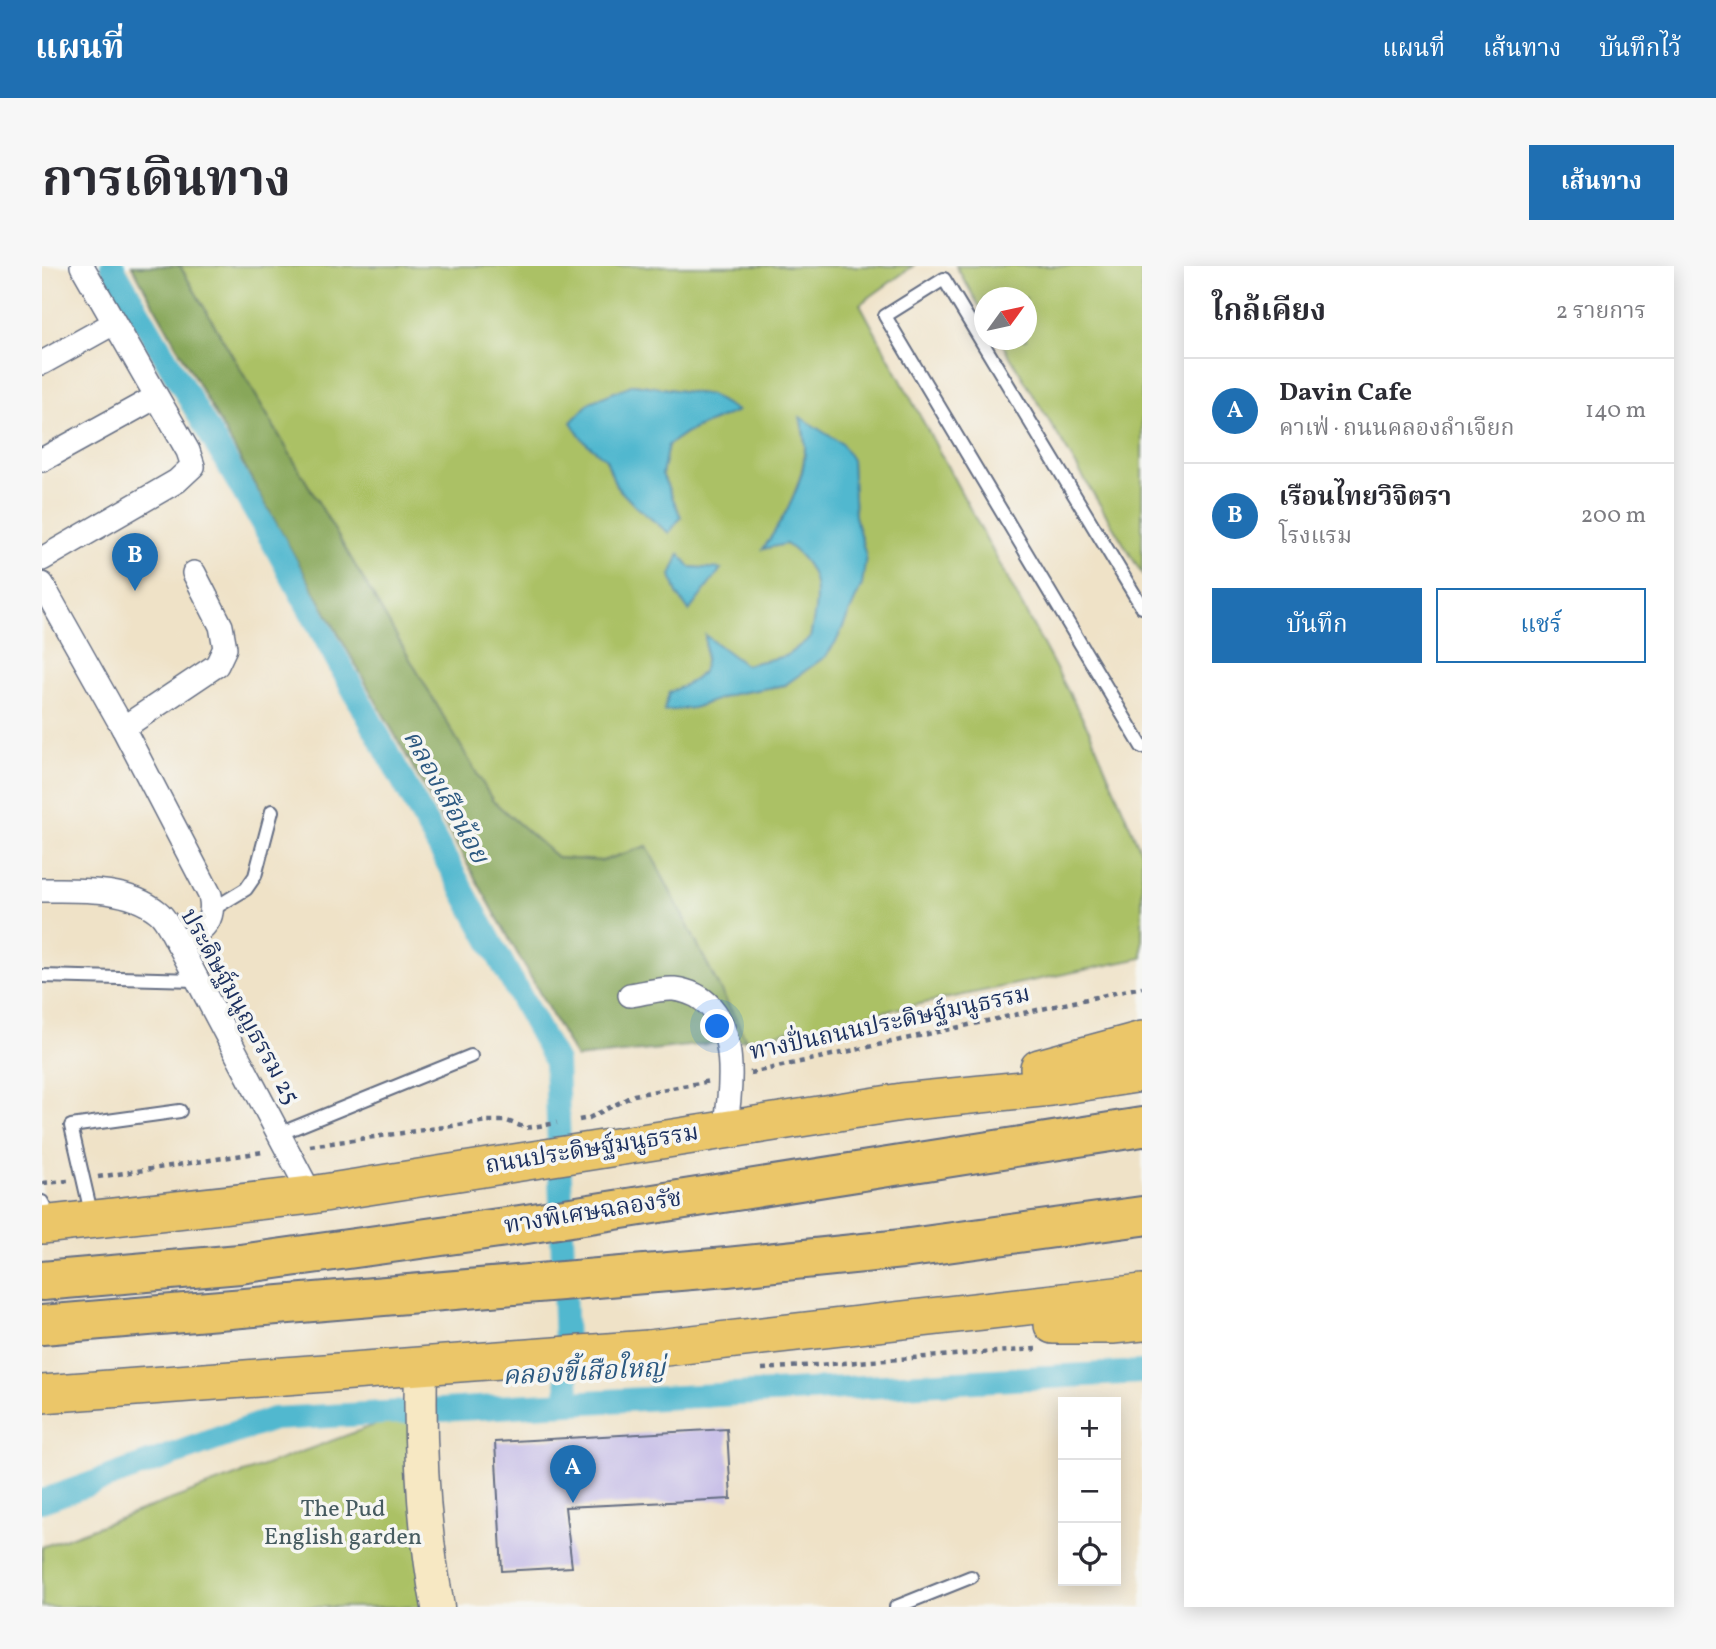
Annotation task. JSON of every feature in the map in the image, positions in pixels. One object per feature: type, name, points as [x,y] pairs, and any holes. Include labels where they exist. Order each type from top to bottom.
[{"type":"highway","name":"ทางพิเศษฉลองรัช","points":[[42,1281],[240,1264],[520,1225],[1142,1127]]},
{"type":"highway","points":[[42,1325],[727,1267],[915,1248],[1142,1216]]},
{"type":"main road","points":[[902,1102],[1142,1040]]},
{"type":"main road","name":"ถนนประดิษฐ์มนูธรรม","points":[[46,1217],[93,1221],[311,1195],[585,1130],[724,1130],[902,1102],[1051,1087],[1142,1073]]},
{"type":"main road","points":[[42,1394],[420,1396],[548,1356],[870,1324],[1142,1293]]},
{"type":"main road","points":[[870,1324],[1112,1325],[1142,1321]]},
{"type":"street","points":[[42,559],[177,481],[193,466],[188,451],[82,266]]},
{"type":"street","points":[[42,363],[114,323]]},
{"type":"street","points":[[42,460],[156,397]]},
{"type":"street","points":[[123,728],[217,665],[225,648],[222,626],[194,573]]},
{"type":"street","points":[[42,584],[123,728],[210,895],[213,909],[206,925],[179,945]]},
{"type":"street","name":"ประดิษฐ์มนูญธรรม 25","points":[[42,890],[78,890],[126,896],[160,913],[311,1195]]},
{"type":"street","points":[[630,995],[671,989],[690,993],[712,1008],[722,1020],[730,1059],[730,1099],[724,1130]]},
{"type":"street","points":[[420,1396],[424,1501],[438,1607]]},
{"type":"lane","points":[[1142,607],[944,279],[885,316],[1142,747]]},
{"type":"lane","points":[[213,909],[246,889],[255,876],[272,811]]},
{"type":"lane","points":[[42,976],[196,980]]},
{"type":"lane","points":[[279,1134],[471,1056]]},
{"type":"lane","points":[[93,1221],[71,1126],[180,1111]]},
{"type":"lane","points":[[896,1607],[971,1577]]},
{"type":"path","name":"ทางปั่นถนนประดิษฐ์มนูธรรม","points":[[585,1130],[634,1095],[730,1077],[1142,987]]},
{"type":"path","points":[[532,1143],[567,1122]]},
{"type":"path","points":[[761,1369],[1046,1348]]},
{"type":"green space","points":[[132,266],[180,266],[493,801],[558,858],[602,861],[647,846],[746,1040],[576,1058]]},
{"type":"green space","points":[[180,266],[913,266],[860,304],[1090,732],[1142,854],[1142,958],[746,1040],[647,846],[602,861],[558,858],[493,802]],"holes":[[[633,384],[710,395],[736,411],[687,432],[668,445],[662,474],[681,517],[616,486],[606,459]],[[801,418],[852,460],[855,516],[866,556],[786,685],[733,694],[693,708],[669,693],[690,683],[701,674],[705,660],[705,636],[744,665],[786,656],[810,638],[817,597],[813,575],[799,553],[786,543],[764,549],[797,486],[805,445]],[[679,555],[690,567],[720,570],[689,610]]]},
{"type":"green space","points":[[956,266],[1142,266],[1142,574],[1006,350],[1037,350],[1037,287],[974,287],[974,297]]},
{"type":"green space","name":"The Pud English garden","points":[[410,1412],[438,1607],[42,1607],[42,1547]]},
{"type":"water","points":[[634,384],[710,395],[737,411],[687,432],[668,445],[662,474],[681,517],[669,533],[636,507],[616,486],[606,459],[584,441],[571,422],[590,402]]},
{"type":"water","points":[[800,417],[842,444],[852,460],[855,516],[866,556],[862,585],[837,640],[826,656],[785,685],[733,694],[693,708],[664,711],[669,693],[697,678],[701,673],[705,659],[705,635],[745,665],[786,656],[810,638],[816,597],[812,574],[807,564],[786,544],[763,549],[786,513],[802,472],[805,444]]},
{"type":"water","points":[[680,554],[690,567],[721,569],[689,611],[677,594],[671,575]]},
{"type":"building","points":[[727,1429],[731,1499],[565,1507],[572,1567],[502,1571],[495,1442]]},
{"type":"waterway","name":"คลองเสือน้อย","points":[[112,266],[273,542],[556,1062],[568,1402]]},
{"type":"waterway","name":"คลองขี้เสือใหญ่","points":[[42,1501],[273,1419],[1142,1372]]},
{"type":"place","name":"เรือนไทยวิจิตรา","points":[[135,591]]},
{"type":"place","name":"Davin Cafe","points":[[573,1503]]}]
